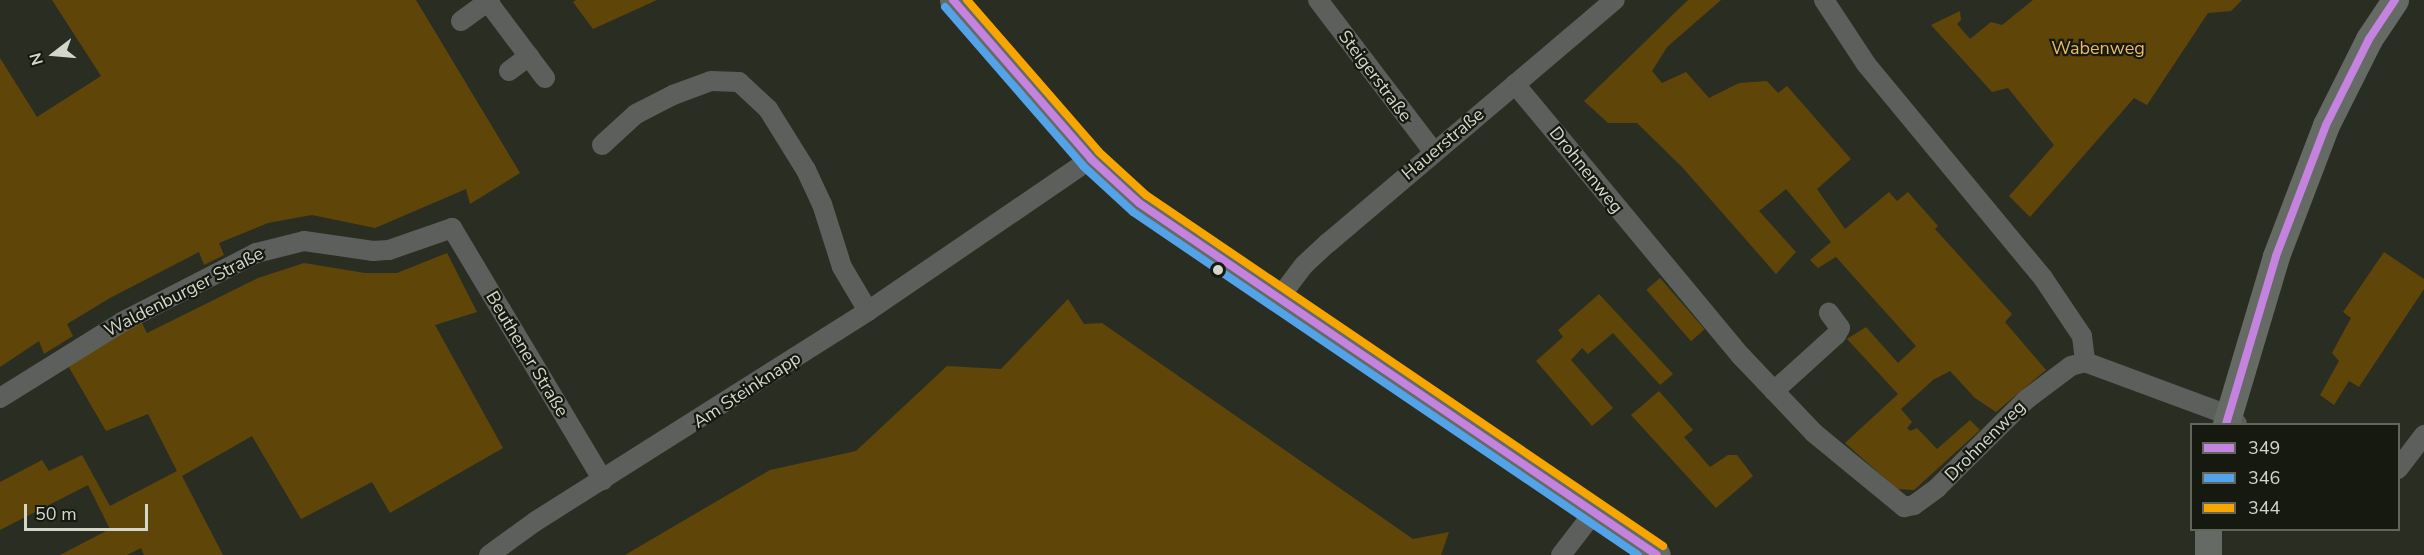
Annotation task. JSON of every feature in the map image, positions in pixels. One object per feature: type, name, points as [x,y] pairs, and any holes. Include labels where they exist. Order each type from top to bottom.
[{"type":"main road","points":[[953,0],[1091,159],[1139,203],[1657,555]]},
{"type":"main road","points":[[2230,421],[2276,256],[2326,125],[2369,39],[2395,0]]},
{"type":"main road","points":[[2208,531],[2208,555]]},
{"type":"street","name":"Steigerstraße","points":[[1318,0],[1433,151]]},
{"type":"street","name":"Hauerstraße","points":[[1279,298],[1307,262],[1433,151],[1615,0]]},
{"type":"street","points":[[1824,0],[1866,64],[2043,278],[2082,336],[2085,362],[2230,421]]},
{"type":"street","points":[[461,21],[489,1],[545,78]]},
{"type":"street","points":[[509,71],[529,56]]},
{"type":"street","points":[[602,145],[636,114],[673,95],[711,81],[739,82],[768,109],[806,170],[822,204],[842,267],[868,311]]},
{"type":"street","name":"Drohnenweg","points":[[1515,84],[1701,311],[1774,391],[1835,452],[1904,507],[1914,505],[1937,488],[2027,399],[2071,366],[2085,362]]},
{"type":"street","name":"Am Steinknapp","points":[[489,555],[868,311],[1091,159]]},
{"type":"street","name":"Waldenburger Straße","points":[[0,398],[122,322],[256,253],[304,241],[373,251],[389,250],[452,228]]},
{"type":"street","name":"Beuthener Straße","points":[[452,228],[603,480]]},
{"type":"street","points":[[1774,391],[1836,335],[1840,328],[1829,313]]},
{"type":"street","points":[[2400,466],[2424,435]]},
{"type":"street","points":[[1561,555],[1595,511]]},
{"type":"green space","points":[[52,0],[416,0],[520,173],[470,204],[466,189],[375,228],[312,215],[268,223],[219,243],[224,255],[204,265],[199,252],[110,298],[67,324],[73,336],[44,354],[39,341],[0,367],[0,58],[37,117],[101,76]]},
{"type":"green space","points":[[576,0],[657,0],[593,29],[573,2]]},
{"type":"green space","points":[[1688,0],[1721,0],[1667,47],[1652,71],[1662,83],[1686,72],[1709,98],[1739,83],[1767,81],[1778,93],[1787,86],[1851,159],[1817,189],[1845,229],[1889,192],[1897,201],[1908,192],[1938,226],[1935,229],[2012,314],[2005,322],[2046,370],[1996,412],[1975,398],[1950,371],[1933,380],[1901,409],[1912,422],[1907,428],[1910,431],[1917,428],[1937,449],[1970,420],[1980,430],[1914,490],[1897,489],[1845,443],[1898,394],[1847,339],[1866,327],[1898,363],[1916,346],[1836,257],[1818,268],[1810,260],[1831,242],[1786,189],[1759,211],[1796,252],[1776,274],[1683,168],[1637,123],[1608,123],[1584,101]]},
{"type":"green space","name":"Wabenweg","points":[[2033,0],[2242,0],[2231,11],[2208,13],[2147,105],[2134,98],[2030,217],[2009,196],[2054,145],[2008,88],[1992,92],[1931,25],[1960,11],[1961,20],[1957,24],[1970,39],[1991,22],[2002,25]]},
{"type":"green space","points":[[2384,252],[2424,279],[2424,289],[2359,387],[2349,381],[2334,405],[2320,395],[2339,361],[2332,353],[2351,318],[2343,312]]},
{"type":"green space","points":[[447,253],[477,312],[435,325],[503,448],[390,513],[372,482],[301,519],[252,436],[182,476],[223,555],[144,555],[141,548],[127,555],[60,555],[110,529],[88,485],[0,530],[0,482],[42,460],[49,471],[82,455],[110,506],[177,471],[148,414],[106,431],[67,364],[141,321],[147,333],[258,278],[304,263],[365,273],[397,273]]},
{"type":"green space","points":[[1660,278],[1705,329],[1691,341],[1646,290]]},
{"type":"green space","points":[[1599,294],[1673,374],[1660,385],[1613,333],[1588,354],[1582,348],[1571,360],[1613,408],[1592,426],[1536,361],[1563,337],[1558,330]]},
{"type":"green space","points":[[1068,299],[1084,324],[1102,323],[1413,539],[1449,532],[1441,555],[625,555],[770,470],[856,451],[947,366],[1001,369]]},
{"type":"green space","points":[[1659,391],[1693,430],[1684,437],[1710,467],[1728,455],[1737,455],[1753,476],[1716,508],[1631,415]]},
{"type":"transit line","name":"349","points":[[953,0],[1091,159],[1139,203],[1657,555]]},
{"type":"transit line","name":"344","points":[[967,0],[1099,152],[1146,195],[1663,546]]},
{"type":"transit line","name":"349","points":[[2226,423],[2276,256],[2326,125],[2369,39],[2395,0]]},
{"type":"transit line","name":"346","points":[[945,7],[1083,166],[1133,212],[1638,555]]}]
